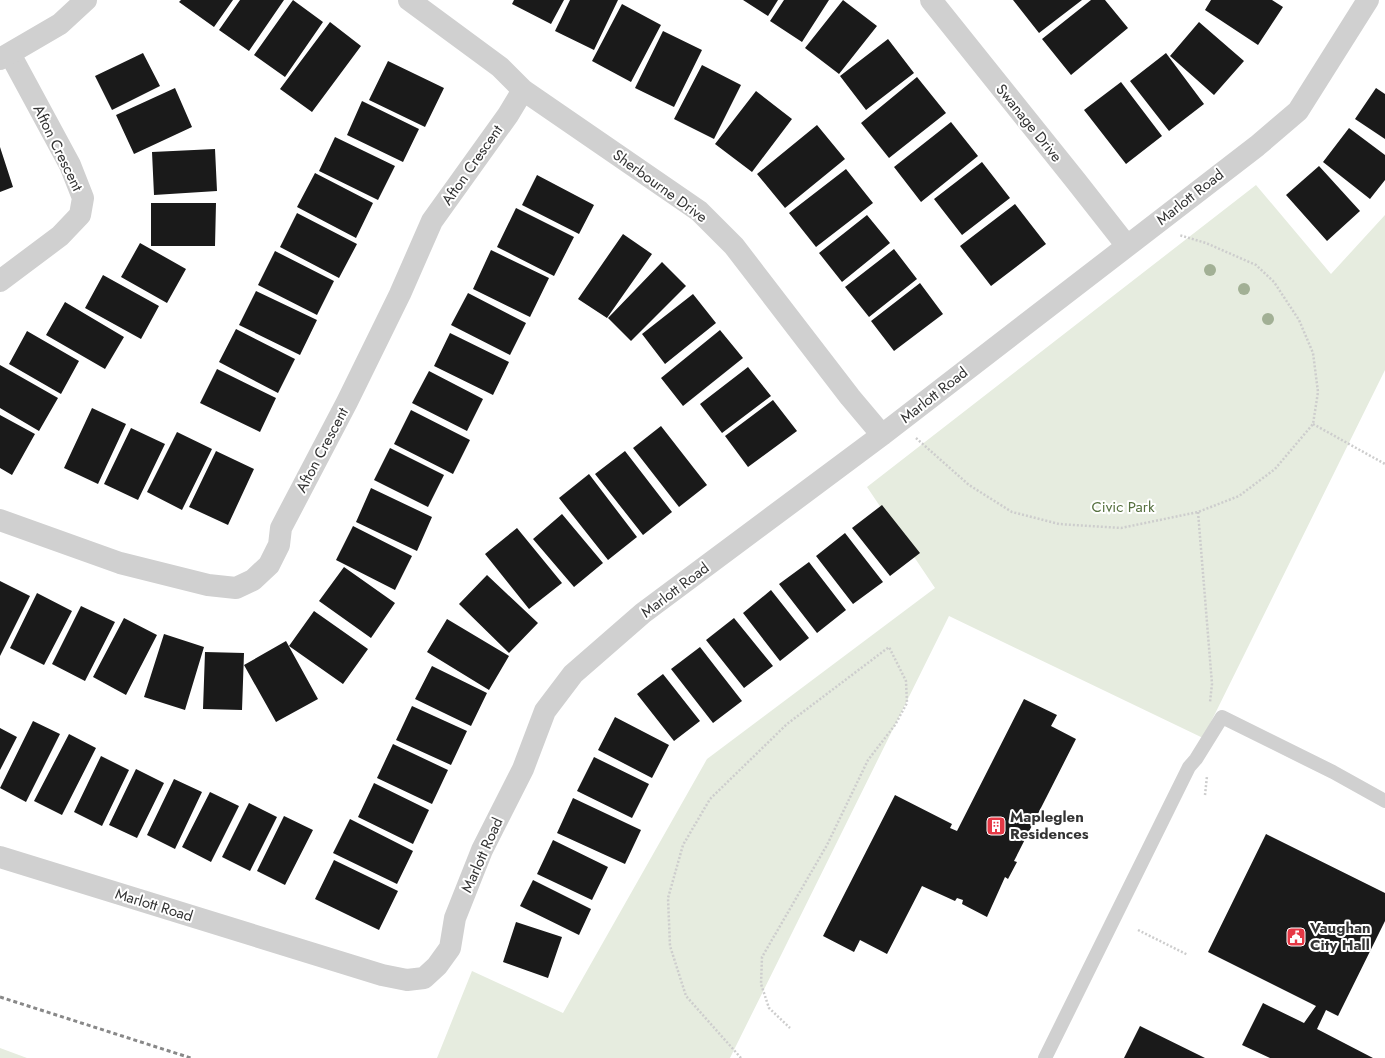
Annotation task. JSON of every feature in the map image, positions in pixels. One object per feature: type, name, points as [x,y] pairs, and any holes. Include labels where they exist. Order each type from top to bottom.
[{"type":"street","points":[[5,57],[60,24],[86,0]]},
{"type":"street","name":"Sherbourne Drive","points":[[409,0],[500,67],[523,90],[699,211],[734,246],[850,397],[882,435]]},
{"type":"street","name":"Swanage Drive","points":[[931,0],[1127,246]]},
{"type":"street","name":"Marlott Road","points":[[0,857],[382,975],[407,980],[424,978],[437,966],[450,948],[455,918],[482,850],[523,769],[545,711],[573,674],[643,614],[902,420],[1257,146],[1298,111],[1368,0]]},
{"type":"street","name":"Afton Crescent","points":[[0,281],[60,236],[70,226],[80,215],[83,198],[70,165],[5,57]]},
{"type":"street","name":"Afton Crescent","points":[[0,520],[120,563],[208,585],[236,588],[254,580],[269,565],[279,545],[281,528],[347,402],[400,294],[432,221],[508,115],[523,90]]},
{"type":"lane","points":[[1045,1058],[1189,767],[1196,759],[1222,717],[1333,772],[1385,801]]},
{"type":"path","points":[[902,420],[914,436],[969,485],[1012,512],[1059,524],[1121,528],[1198,512],[1239,496],[1275,470],[1313,424],[1318,392],[1313,353],[1299,320],[1274,282],[1256,265],[1206,243],[1178,235],[1159,222]]},
{"type":"path","points":[[1313,424],[1385,464]]},
{"type":"path","points":[[1198,512],[1212,684],[1208,707]]},
{"type":"path","points":[[741,1058],[686,996],[670,946],[668,898],[684,845],[710,799],[787,724],[888,647],[906,681],[907,703],[895,725],[868,760],[827,845],[762,957],[760,984],[769,1008],[790,1028]]},
{"type":"path","points":[[1205,795],[1207,774]]},
{"type":"path","points":[[1138,930],[1188,955]]},
{"type":"green space","name":"Civic Park","points":[[1256,185],[1331,274],[1385,215],[1385,370],[1203,738],[949,616],[730,1058],[437,1058],[472,971],[563,1013],[707,759],[935,588],[867,487]]},
{"type":"green space","points":[[0,1048],[27,1058],[0,1058]]},
{"type":"building","points":[[181,0],[233,0],[214,27],[179,2]]},
{"type":"building","points":[[240,0],[284,0],[249,51],[219,30]]},
{"type":"building","points":[[293,0],[323,22],[285,77],[254,55]]},
{"type":"building","points":[[514,0],[564,0],[551,24],[512,4]]},
{"type":"building","points":[[570,0],[618,0],[594,50],[555,31]]},
{"type":"building","points":[[743,0],[778,0],[768,16]]},
{"type":"building","points":[[784,0],[829,0],[802,42],[770,21]]},
{"type":"building","points":[[843,0],[877,26],[839,74],[805,48]]},
{"type":"building","points":[[1013,0],[1082,0],[1039,33]]},
{"type":"building","points":[[1091,0],[1105,0],[1128,28],[1071,75],[1042,39]]},
{"type":"building","points":[[1211,0],[1272,0],[1283,7],[1258,45],[1205,10]]},
{"type":"building","points":[[622,4],[661,25],[631,82],[592,61]]},
{"type":"building","points":[[330,22],[361,46],[312,112],[280,89]]},
{"type":"building","points":[[1199,22],[1244,61],[1214,95],[1170,56]]},
{"type":"building","points":[[663,31],[702,50],[674,107],[635,88]]},
{"type":"building","points":[[888,39],[914,73],[866,110],[840,76]]},
{"type":"building","points":[[143,53],[160,86],[112,110],[95,76]]},
{"type":"building","points":[[1166,53],[1204,104],[1169,131],[1130,81]]},
{"type":"building","points":[[388,61],[444,88],[425,127],[369,100]]},
{"type":"building","points":[[702,65],[741,85],[714,139],[674,119]]},
{"type":"building","points":[[917,77],[946,113],[889,158],[861,123]]},
{"type":"building","points":[[1121,82],[1162,136],[1126,164],[1084,110]]},
{"type":"building","points":[[175,88],[192,127],[134,154],[116,115]]},
{"type":"building","points":[[1376,88],[1385,94],[1385,139],[1355,119]]},
{"type":"building","points":[[756,91],[792,119],[752,172],[715,144]]},
{"type":"building","points":[[362,101],[419,129],[403,162],[347,135]]},
{"type":"building","points":[[951,122],[978,156],[921,202],[894,167]]},
{"type":"building","points":[[817,125],[845,159],[785,208],[757,174]]},
{"type":"building","points":[[1349,128],[1385,155],[1385,180],[1370,199],[1323,162]]},
{"type":"building","points":[[335,137],[395,166],[378,200],[319,171]]},
{"type":"building","points":[[0,147],[13,187],[0,192]]},
{"type":"building","points":[[215,149],[217,191],[154,195],[152,152]]},
{"type":"building","points":[[982,162],[1010,198],[962,235],[934,199]]},
{"type":"building","points":[[1319,166],[1360,211],[1327,241],[1286,195]]},
{"type":"building","points":[[846,169],[873,203],[816,247],[789,213]]},
{"type":"building","points":[[315,173],[373,203],[356,238],[297,207]]},
{"type":"building","points":[[537,175],[594,205],[579,234],[522,205]]},
{"type":"building","points":[[151,203],[216,203],[215,246],[151,246]]},
{"type":"building","points":[[1015,204],[1046,244],[991,286],[960,246]]},
{"type":"building","points":[[516,208],[574,237],[554,276],[497,247]]},
{"type":"building","points":[[297,213],[357,244],[339,278],[280,247]]},
{"type":"building","points":[[867,215],[890,243],[842,282],[819,253]]},
{"type":"building","points":[[623,234],[652,254],[607,318],[578,299]]},
{"type":"building","points":[[140,243],[186,269],[167,303],[121,277]]},
{"type":"building","points":[[894,249],[917,279],[869,317],[845,287]]},
{"type":"building","points":[[491,250],[549,278],[530,317],[473,289]]},
{"type":"building","points":[[275,251],[334,281],[317,315],[258,285]]},
{"type":"building","points":[[662,262],[686,286],[631,341],[608,318]]},
{"type":"building","points":[[103,275],[159,306],[141,339],[85,308]]},
{"type":"building","points":[[920,283],[943,314],[894,351],[871,321]]},
{"type":"building","points":[[256,291],[317,320],[300,355],[239,325]]},
{"type":"building","points":[[468,293],[526,323],[510,355],[451,325]]},
{"type":"building","points":[[693,294],[716,323],[665,364],[642,334]]},
{"type":"building","points":[[65,302],[124,337],[105,369],[46,335]]},
{"type":"building","points":[[236,329],[295,359],[278,393],[219,362]]},
{"type":"building","points":[[720,330],[743,358],[683,406],[661,378]]},
{"type":"building","points":[[27,331],[79,361],[61,394],[9,364]]},
{"type":"building","points":[[450,333],[509,362],[493,395],[434,366]]},
{"type":"building","points":[[0,365],[58,398],[39,431],[0,408]]},
{"type":"building","points":[[748,367],[771,396],[722,433],[700,404]]},
{"type":"building","points":[[217,369],[276,398],[260,432],[200,403]]},
{"type":"building","points":[[429,371],[483,399],[467,431],[412,403]]},
{"type":"building","points":[[773,400],[797,431],[748,467],[725,436]]},
{"type":"building","points":[[92,408],[126,424],[98,484],[64,468]]},
{"type":"building","points":[[411,410],[470,440],[453,474],[394,444]]},
{"type":"building","points":[[0,415],[35,434],[12,475],[0,468]]},
{"type":"building","points":[[661,426],[707,485],[679,507],[633,448]]},
{"type":"building","points":[[131,428],[165,444],[138,500],[104,484]]},
{"type":"building","points":[[177,432],[212,449],[182,510],[147,492]]},
{"type":"building","points":[[390,448],[444,475],[428,507],[374,480]]},
{"type":"building","points":[[216,451],[254,469],[228,525],[189,507]]},
{"type":"building","points":[[625,451],[672,512],[643,535],[595,474]]},
{"type":"building","points":[[589,474],[637,537],[608,560],[559,498]]},
{"type":"building","points":[[371,488],[432,517],[417,551],[356,522]]},
{"type":"building","points":[[882,505],[920,553],[890,576],[852,528]]},
{"type":"building","points":[[562,514],[603,563],[574,587],[533,539]]},
{"type":"building","points":[[353,526],[412,556],[395,590],[336,560]]},
{"type":"building","points":[[517,528],[562,583],[529,609],[485,554]]},
{"type":"building","points":[[845,533],[883,582],[853,604],[816,556]]},
{"type":"building","points":[[809,562],[846,610],[817,633],[779,584]]},
{"type":"building","points":[[344,567],[395,603],[371,638],[319,601]]},
{"type":"building","points":[[487,575],[538,623],[509,653],[459,604]]},
{"type":"building","points":[[0,581],[30,596],[0,656]]},
{"type":"building","points":[[771,590],[809,638],[780,661],[743,613]]},
{"type":"building","points":[[37,593],[72,611],[44,665],[10,648]]},
{"type":"building","points":[[81,606],[115,622],[85,681],[52,664]]},
{"type":"building","points":[[314,611],[368,649],[343,684],[289,646]]},
{"type":"building","points":[[124,618],[157,635],[126,695],[93,677]]},
{"type":"building","points":[[734,618],[773,666],[744,688],[706,640]]},
{"type":"building","points":[[447,619],[509,656],[489,690],[427,652]]},
{"type":"building","points":[[164,634],[204,647],[185,710],[144,697]]},
{"type":"building","points":[[286,641],[318,699],[276,722],[244,665]]},
{"type":"building","points":[[700,647],[742,701],[713,723],[671,669]]},
{"type":"building","points":[[205,652],[244,653],[242,710],[203,709]]},
{"type":"building","points":[[432,666],[487,693],[471,726],[415,699]]},
{"type":"building","points":[[663,674],[700,721],[674,741],[637,694]]},
{"type":"building","name":"Mapleglen Residences","points":[[1024,699],[1057,715],[1051,726],[1076,739],[1014,861],[1017,862],[1008,879],[1005,877],[987,917],[962,904],[963,900],[957,898],[955,901],[922,886],[887,954],[860,940],[854,952],[823,936],[895,795],[952,824],[950,828],[957,831]]},
{"type":"building","points":[[412,706],[467,731],[451,765],[396,740]]},
{"type":"building","points":[[615,717],[669,745],[652,778],[598,750]]},
{"type":"building","points":[[33,721],[60,734],[26,802],[0,788]]},
{"type":"building","points":[[0,728],[17,737],[0,770]]},
{"type":"building","points":[[69,734],[96,748],[62,815],[34,801]]},
{"type":"building","points":[[393,744],[448,770],[432,804],[377,778]]},
{"type":"building","points":[[101,756],[129,770],[102,826],[74,812]]},
{"type":"building","points":[[594,757],[649,784],[632,818],[577,791]]},
{"type":"building","points":[[136,769],[164,783],[137,838],[109,825]]},
{"type":"building","points":[[174,779],[202,792],[175,849],[147,835]]},
{"type":"building","points":[[374,783],[429,810],[413,844],[358,817]]},
{"type":"building","points":[[210,792],[239,806],[211,862],[182,847]]},
{"type":"building","points":[[573,798],[641,830],[625,864],[557,833]]},
{"type":"building","points":[[249,803],[277,817],[250,871],[222,857]]},
{"type":"building","points":[[284,816],[313,830],[285,885],[257,871]]},
{"type":"building","points":[[350,819],[413,851],[397,884],[333,853]]},
{"type":"building","name":"Vaughan City Hall","points":[[1266,834],[1385,893],[1385,921],[1338,1016],[1326,1010],[1317,1029],[1373,1058],[1270,1058],[1242,1045],[1263,1003],[1304,1023],[1316,1006],[1208,952]]},
{"type":"building","points":[[553,840],[608,867],[592,900],[537,874]]},
{"type":"building","points":[[334,860],[398,891],[379,930],[315,899]]},
{"type":"building","points":[[533,880],[591,909],[579,935],[520,906]]},
{"type":"building","points":[[516,922],[562,937],[548,978],[503,962]]},
{"type":"building","points":[[1140,1026],[1205,1058],[1124,1058]]},
{"type":"railway","points":[[0,997],[191,1058]]},
{"type":"place","name":"Mapleglen Residences","points":[[996,826]]},
{"type":"place","name":"Vaughan City Hall","points":[[1296,937]]}]
